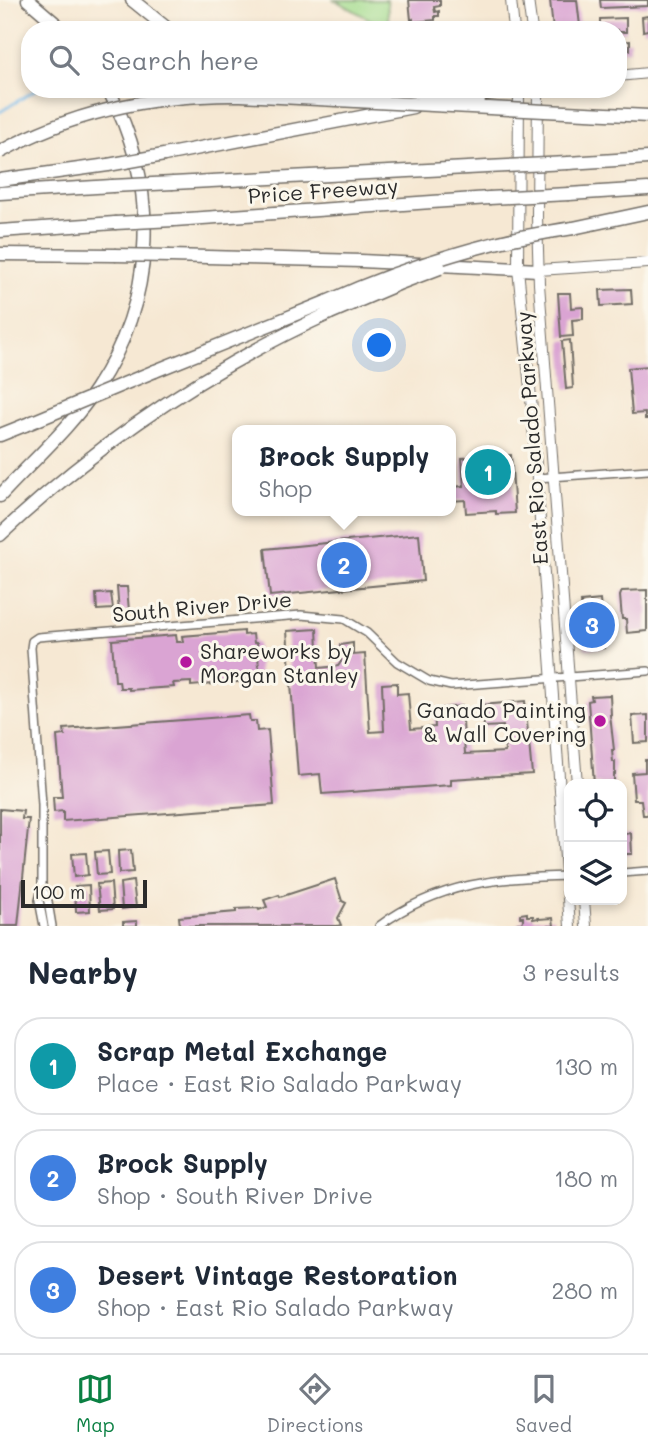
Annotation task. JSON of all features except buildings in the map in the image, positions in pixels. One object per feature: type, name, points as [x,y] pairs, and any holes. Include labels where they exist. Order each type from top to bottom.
[{"type":"highway","points":[[29,0],[53,21]]},
{"type":"highway","points":[[132,0],[158,21]]},
{"type":"highway","points":[[0,496],[68,423],[96,388],[123,339],[138,294],[145,239],[143,195],[130,138],[112,98]]},
{"type":"highway","points":[[0,152],[46,130],[89,115],[134,103],[172,98]]},
{"type":"highway","points":[[298,98],[648,116]]},
{"type":"highway","points":[[0,180],[108,165],[460,98]]},
{"type":"highway","points":[[464,98],[545,111]]},
{"type":"highway","name":"Price Freeway","points":[[0,193],[648,158]]},
{"type":"highway","name":"Price Freeway","points":[[0,231],[648,190]]},
{"type":"highway","points":[[0,435],[155,371],[446,266],[587,224],[648,212]]},
{"type":"highway","points":[[0,254],[350,261],[538,270]]},
{"type":"highway","points":[[0,535],[82,464],[156,411],[328,307]]},
{"type":"main road","points":[[512,0],[513,21]]},
{"type":"main road","points":[[528,0],[531,21]]},
{"type":"main road","points":[[627,75],[648,73]]},
{"type":"main road","name":"East Rio Salado Parkway","points":[[519,98],[519,269],[552,678]]},
{"type":"main road","name":"East Rio Salado Parkway","points":[[538,98],[538,270],[577,779]]},
{"type":"main road","points":[[538,270],[648,263]]},
{"type":"main road","points":[[552,678],[565,842]]},
{"type":"main road","points":[[569,905],[570,926]]},
{"type":"main road","points":[[584,905],[586,926]]},
{"type":"street","points":[[537,478],[648,470]]},
{"type":"street","name":"South River Drive","points":[[42,889],[42,803],[31,648],[38,637],[301,615],[344,619],[367,633],[397,662],[429,681],[452,686],[648,671]]},
{"type":"street","points":[[627,873],[648,871]]},
{"type":"street","points":[[379,926],[424,899],[457,887],[491,881],[564,876]]},
{"type":"street","points":[[42,889],[39,900],[44,926]]},
{"type":"street","points":[[42,889],[47,896],[52,926]]},
{"type":"green space","points":[[335,0],[387,0],[388,21],[373,21]]},
{"type":"waterway","points":[[0,112],[23,98]]},
{"type":"place","name":"Scrap Metal Exchange","points":[[488,472]]},
{"type":"place","name":"Brock Supply","points":[[344,565]]},
{"type":"place","name":"Desert Vintage Restoration","points":[[592,625]]},
{"type":"place","name":"Shareworks by Morgan Stanley","points":[[186,662]]},
{"type":"place","name":"Ganado Painting & Wall Covering","points":[[600,721]]}]
